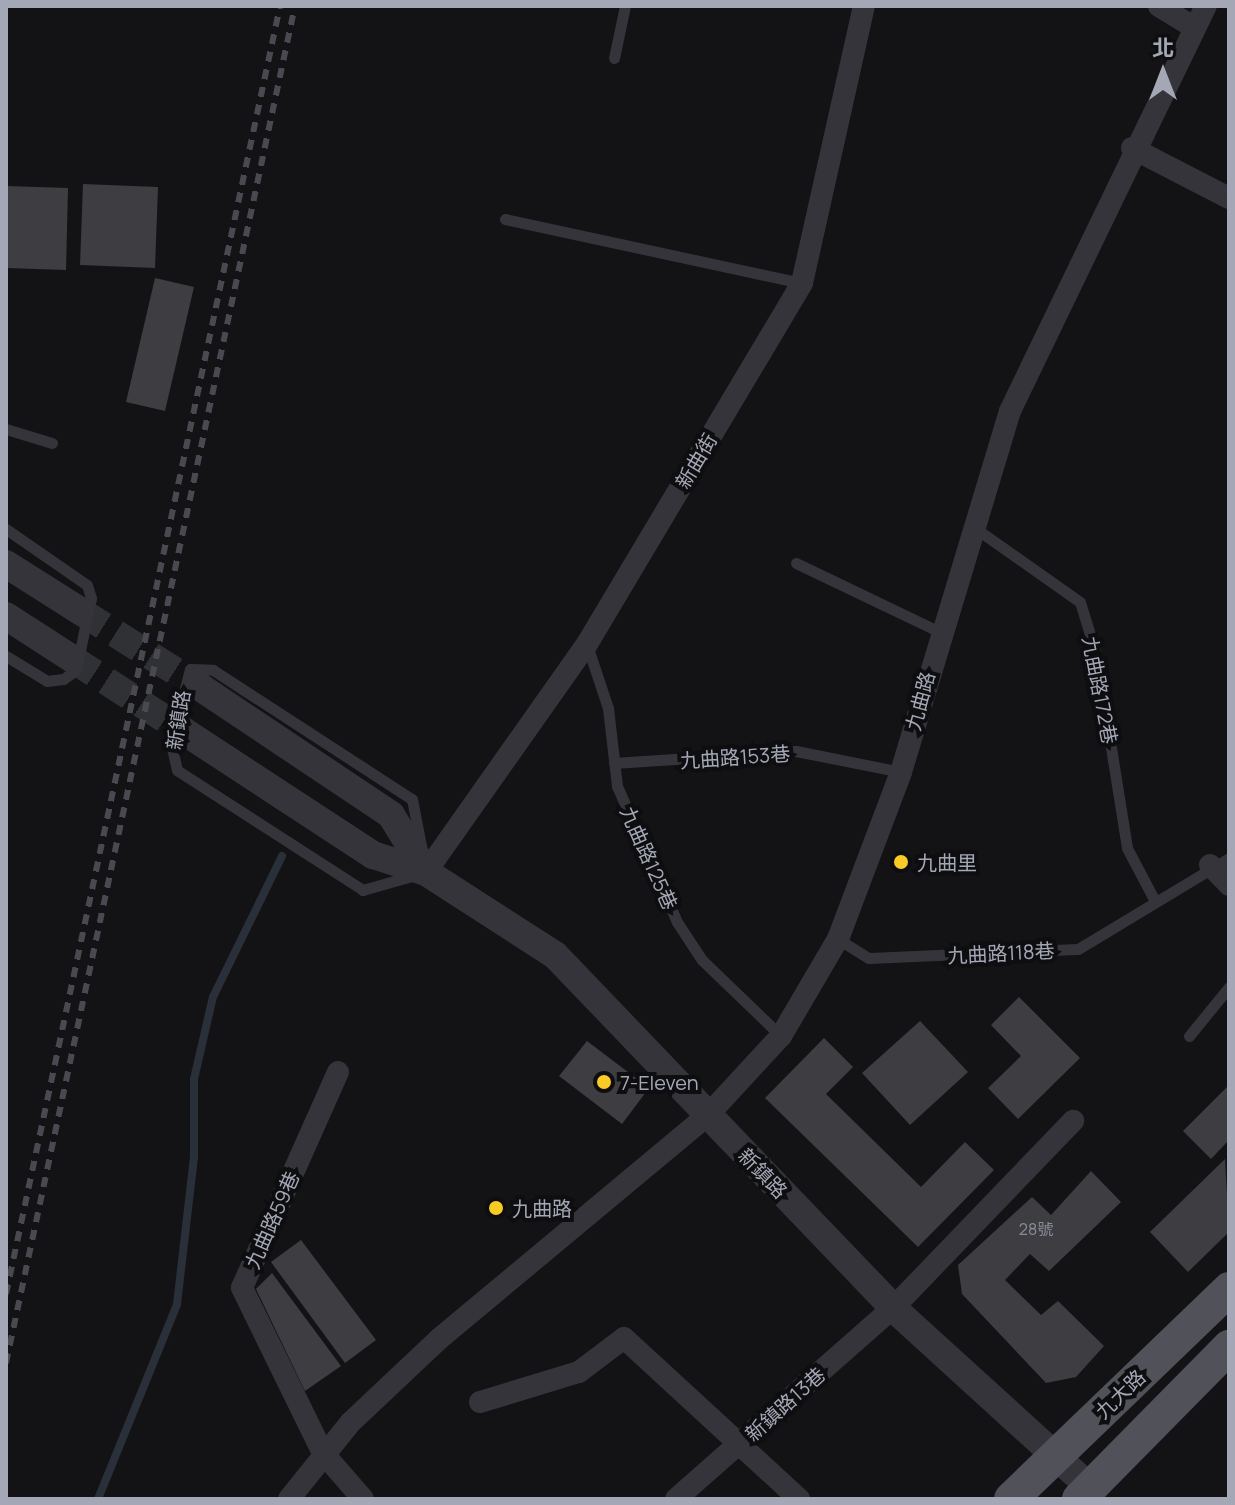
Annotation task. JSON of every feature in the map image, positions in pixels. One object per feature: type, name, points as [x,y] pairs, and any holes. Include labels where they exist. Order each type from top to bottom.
[{"type":"main road","name":"九大路","points":[[1011,1499],[1229,1289]]},
{"type":"main road","points":[[1084,1493],[1229,1347]]},
{"type":"street","name":"新曲街","points":[[426,872],[587,644],[802,283],[864,6]]},
{"type":"street","points":[[1159,6],[1195,28]]},
{"type":"street","name":"九曲路","points":[[289,1499],[323,1453],[439,1339],[708,1115],[781,1036],[838,939],[901,772],[938,631],[1010,411],[1132,148],[1206,6]]},
{"type":"street","points":[[1132,148],[1229,198]]},
{"type":"street","points":[[6,564],[80,611]]},
{"type":"street","points":[[6,616],[71,658]]},
{"type":"street","name":"新鎮路","points":[[200,687],[391,815],[426,872]]},
{"type":"street","name":"新鎮路","points":[[185,732],[373,855],[426,872],[555,955],[893,1308],[1056,1455],[1084,1493]]},
{"type":"street","points":[[1219,861],[1229,885]]},
{"type":"street","name":"九曲路59巷","points":[[323,1453],[242,1288],[338,1072]]},
{"type":"street","name":"新鎮路13巷","points":[[676,1499],[893,1308],[1073,1121]]},
{"type":"street","points":[[480,1402],[579,1372],[624,1338],[799,1499]]},
{"type":"street","points":[[323,1453],[363,1499]]},
{"type":"lane","points":[[614,58],[625,6]]},
{"type":"lane","points":[[505,219],[802,283]]},
{"type":"lane","points":[[6,429],[52,443]]},
{"type":"lane","name":"九曲路172巷","points":[[973,527],[1080,602],[1096,654],[1127,848],[1155,901]]},
{"type":"lane","points":[[6,529],[87,585],[91,598],[76,670],[63,679],[47,681],[6,656]]},
{"type":"lane","points":[[796,563],[938,631]]},
{"type":"lane","name":"九曲路125巷","points":[[587,644],[608,708],[617,786],[677,922],[702,960],[781,1036]]},
{"type":"lane","name":"新鎮路","points":[[190,669],[213,670],[412,799],[426,872],[363,890],[177,770],[171,743],[190,669]]},
{"type":"lane","name":"九曲路153巷","points":[[614,763],[796,751],[901,772]]},
{"type":"lane","name":"九曲路118巷","points":[[838,939],[869,958],[1078,949],[1219,861]]},
{"type":"lane","points":[[1189,1036],[1229,987]]},
{"type":"building","points":[[83,184],[158,187],[155,268],[80,265]]},
{"type":"building","points":[[6,186],[68,188],[66,270],[6,268]]},
{"type":"building","points":[[155,278],[194,287],[165,411],[126,402]]},
{"type":"building","points":[[1019,997],[1080,1058],[1018,1119],[988,1088],[1021,1056],[991,1025]]},
{"type":"building","points":[[920,1021],[968,1072],[910,1125],[862,1073]]},
{"type":"building","points":[[824,1038],[853,1067],[826,1094],[921,1187],[965,1142],[994,1170],[918,1247],[765,1098]]},
{"type":"building","name":"7-Eleven","points":[[587,1041],[649,1088],[622,1124],[559,1076]]},
{"type":"building","points":[[1229,1085],[1229,1140],[1211,1159],[1183,1131]]},
{"type":"building","points":[[1225,1159],[1229,1232],[1188,1272],[1150,1232]]},
{"type":"building","points":[[1091,1171],[1121,1202],[1049,1271],[1030,1254],[1005,1280],[1041,1315],[1058,1301],[1104,1346],[1076,1377],[1046,1383],[962,1294],[958,1265],[1032,1197],[1051,1215]]},
{"type":"building","points":[[301,1240],[376,1340],[345,1363],[271,1262]]},
{"type":"building","points":[[272,1273],[341,1366],[305,1391],[256,1289]]},
{"type":"waterway","points":[[98,1499],[177,1304],[194,1158],[194,1079],[213,997],[282,856]]},
{"type":"tunnel","points":[[80,611],[200,687]]},
{"type":"tunnel","points":[[71,658],[185,732]]},
{"type":"railway","points":[[6,1294],[280,6]]},
{"type":"railway","points":[[6,1363],[295,6]]},
{"type":"place","name":"九曲里","points":[[901,862]]},
{"type":"place","name":"7-Eleven","points":[[604,1082]]},
{"type":"place","name":"九曲路","points":[[496,1208]]}]
